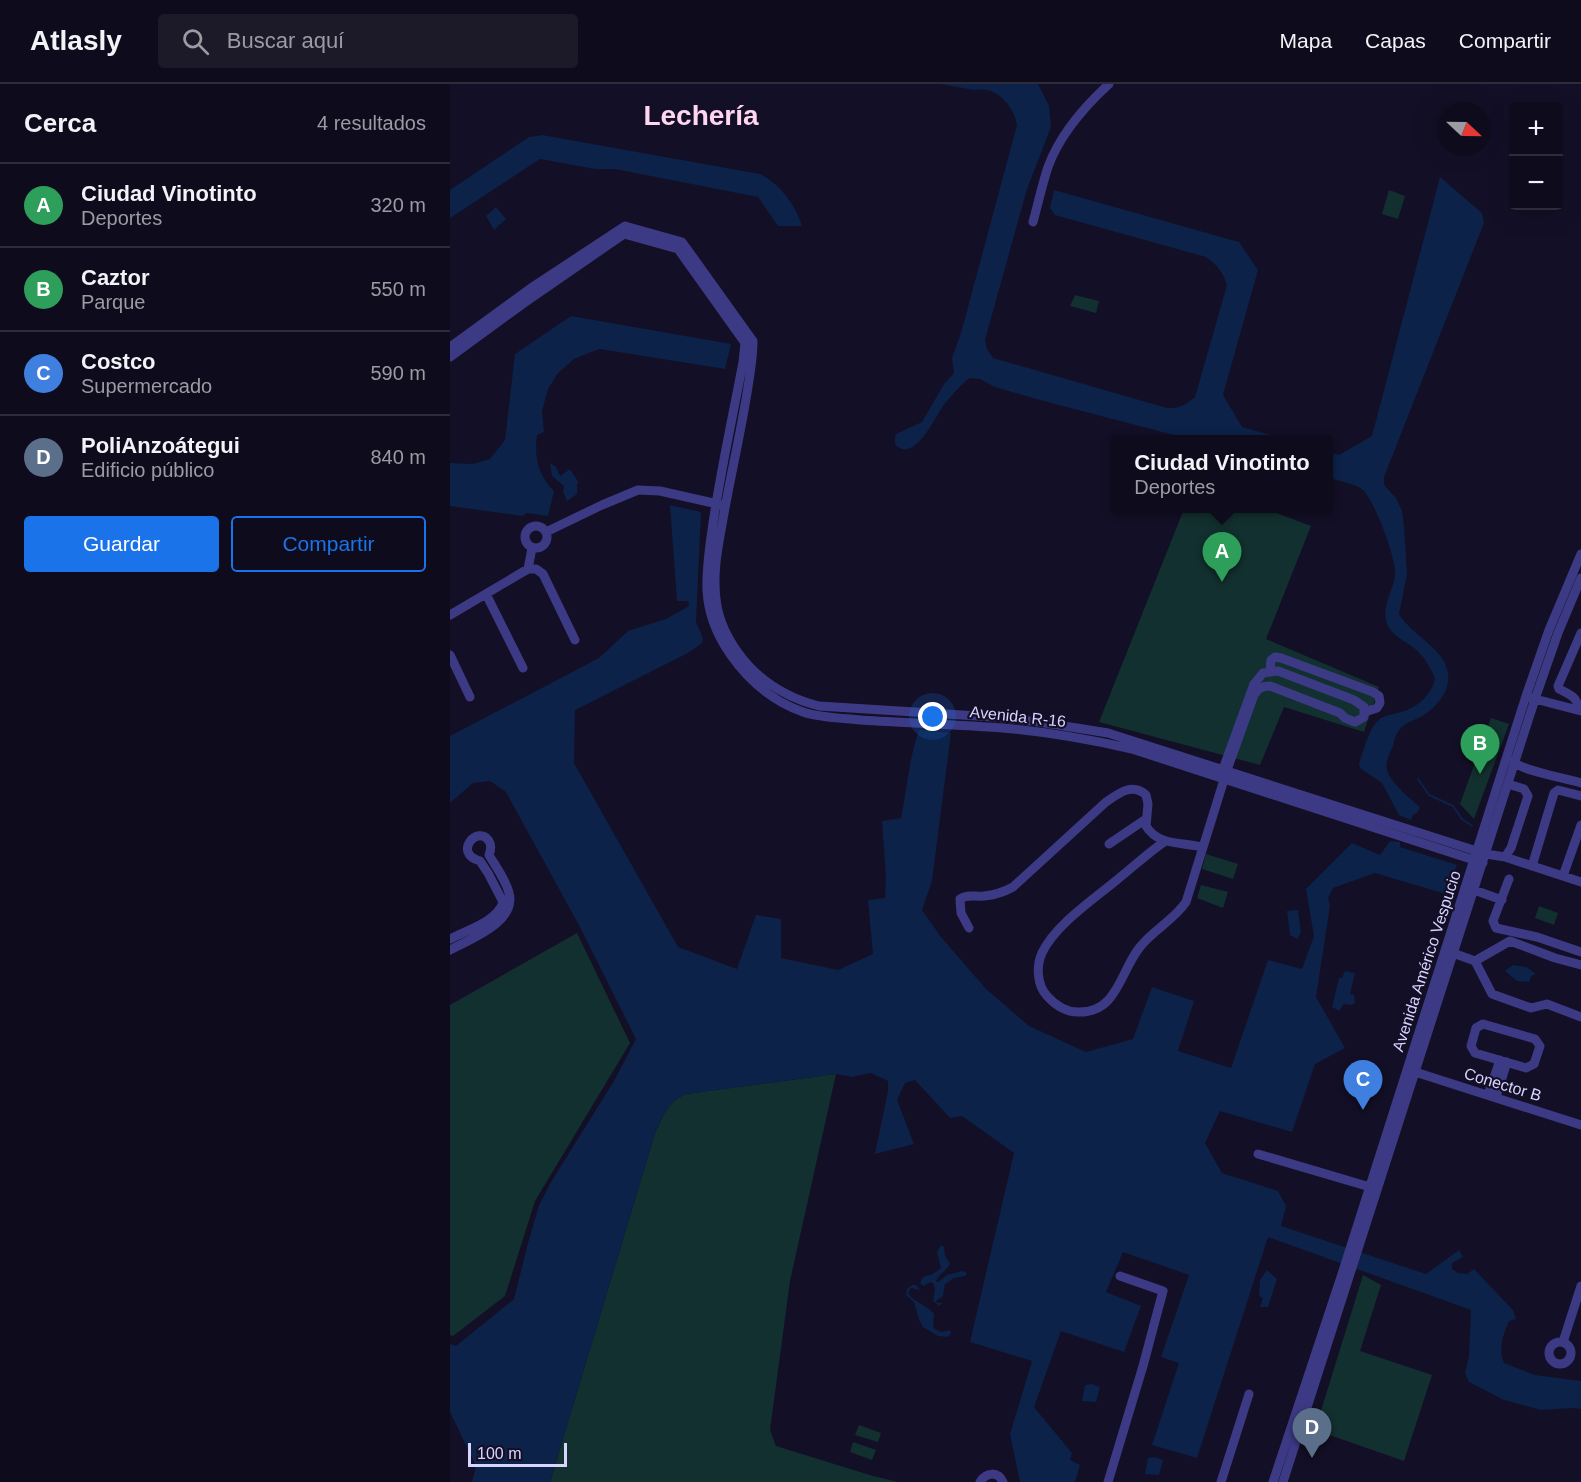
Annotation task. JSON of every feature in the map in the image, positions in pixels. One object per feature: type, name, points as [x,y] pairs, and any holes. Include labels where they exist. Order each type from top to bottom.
[{"type":"street","points":[[1033,222],[1048,165],[1059,144],[1077,116],[1109,84]]},
{"type":"street","name":"Avenida R-16","points":[[544,284],[616,231],[625,226],[630,227],[682,242],[749,342],[753,352],[742,424],[720,505],[715,585],[717,606],[726,632],[745,661],[768,683],[818,711],[937,713],[1076,727],[1129,738],[1268,788],[1480,857],[1506,857],[1581,882]]},
{"type":"street","points":[[450,347],[544,284]]},
{"type":"street","points":[[450,357],[544,284]]},
{"type":"street","points":[[546,532],[638,490],[660,491],[720,505]]},
{"type":"street","points":[[535,548],[525,539],[528,530],[537,526],[546,532]]},
{"type":"street","points":[[535,548],[546,544],[546,532]]},
{"type":"street","points":[[532,569],[535,548]]},
{"type":"street","name":"Avenida Américo Vespucio","points":[[1449,952],[1474,891],[1480,857],[1515,764],[1549,630],[1580,557]]},
{"type":"street","points":[[450,615],[532,569]]},
{"type":"street","points":[[532,569],[543,574],[575,640]]},
{"type":"street","name":"Avenida Américo Vespucio","points":[[1273,1482],[1357,1243],[1480,857],[1508,754],[1581,578]]},
{"type":"street","points":[[486,594],[523,668]]},
{"type":"street","points":[[1531,698],[1580,711],[1578,701],[1574,696],[1559,689],[1558,686],[1581,633]]},
{"type":"street","points":[[450,655],[470,697]]},
{"type":"street","points":[[1225,773],[1254,695],[1264,686],[1270,686],[1340,713],[1350,721],[1360,721],[1365,712],[1377,708],[1380,703],[1379,696],[1373,692],[1281,658],[1275,657],[1271,660],[1270,670]]},
{"type":"street","points":[[1164,842],[1059,930],[1041,954],[1039,979],[1042,988],[1061,1009],[1070,1012],[1094,1011],[1102,1007],[1111,998],[1132,957],[1151,935],[1186,902],[1225,773],[1258,677],[1270,670],[1278,671],[1354,700],[1364,707],[1365,712]]},
{"type":"street","points":[[1508,754],[1515,764],[1581,783]]},
{"type":"street","points":[[1506,857],[1528,796],[1524,789],[1508,784]]},
{"type":"street","points":[[969,928],[961,913],[960,899],[964,896],[983,897],[1014,887],[1106,802],[1123,791],[1136,789],[1146,795],[1148,804],[1146,819],[1149,831],[1164,842],[1178,842],[1202,848]]},
{"type":"street","points":[[1532,866],[1554,793],[1563,790],[1581,796]]},
{"type":"street","points":[[1109,844],[1146,819]]},
{"type":"street","points":[[1563,876],[1581,825]]},
{"type":"street","points":[[451,944],[501,908],[503,902],[500,894],[480,861],[473,859],[467,848],[474,837],[480,836],[490,842],[492,849],[489,855],[480,861]]},
{"type":"street","points":[[451,944],[497,924],[508,909],[509,891],[489,855]]},
{"type":"street","points":[[1509,879],[1493,921],[1496,928],[1537,937],[1581,952]]},
{"type":"street","points":[[1474,891],[1502,900]]},
{"type":"street","points":[[1475,961],[1510,941],[1581,965]]},
{"type":"street","points":[[1449,952],[1475,961],[1492,994],[1530,1008],[1547,1004],[1581,1017]]},
{"type":"street","points":[[1483,1024],[1535,1039],[1540,1046],[1534,1064],[1526,1068],[1504,1061],[1475,1053],[1471,1046],[1476,1028],[1483,1024]]},
{"type":"street","points":[[1492,1096],[1504,1061]]},
{"type":"street","name":"Avenida Américo Vespucio","points":[[1357,1243],[1370,1187],[1411,1071]]},
{"type":"street","name":"Conector B","points":[[1411,1071],[1581,1125]]},
{"type":"street","points":[[1258,1154],[1370,1187]]},
{"type":"street","name":"Avenida Américo Vespucio","points":[[1282,1482],[1347,1272]]},
{"type":"street","points":[[1108,1482],[1163,1292],[1120,1276]]},
{"type":"street","points":[[1563,1342],[1581,1286]]},
{"type":"street","points":[[1221,1482],[1249,1394]]},
{"type":"street","points":[[981,1482],[991,1473],[999,1476],[1003,1482]]},
{"type":"green space","points":[[1389,190],[1405,196],[1398,219],[1382,214]]},
{"type":"green space","points":[[1075,295],[1099,301],[1096,313],[1070,306]]},
{"type":"green space","points":[[1182,513],[1277,513],[1311,526],[1266,639],[1379,687],[1364,732],[1284,707],[1260,765],[1099,722]]},
{"type":"green space","points":[[1491,718],[1509,724],[1474,819],[1460,804]]},
{"type":"green space","points":[[1206,854],[1238,864],[1233,879],[1202,869]]},
{"type":"green space","points":[[1201,885],[1228,892],[1223,908],[1197,898]]},
{"type":"green space","points":[[1539,906],[1558,913],[1554,925],[1535,918]]},
{"type":"green space","points":[[577,933],[630,1043],[535,1201],[505,1296],[453,1336],[450,1335],[450,1005]]},
{"type":"green space","points":[[836,1074],[790,1281],[770,1430],[776,1446],[898,1482],[550,1482],[655,1133],[667,1110],[686,1094]]},
{"type":"green space","points":[[1363,1275],[1381,1285],[1360,1351],[1432,1375],[1404,1461],[1315,1430]]},
{"type":"green space","points":[[859,1425],[881,1433],[878,1442],[855,1435]]},
{"type":"green space","points":[[853,1442],[876,1450],[872,1460],[850,1452]]},
{"type":"water","points":[[940,84],[1038,84],[1049,106],[1051,127],[1027,189],[985,340],[987,349],[993,358],[1167,408],[1182,406],[1195,397],[1227,285],[1221,273],[1206,257],[1055,215],[1050,208],[1054,190],[1239,242],[1258,270],[1223,395],[1242,427],[1271,435],[1174,435],[1040,400],[995,387],[980,379],[970,378],[943,406],[918,442],[905,449],[896,445],[896,434],[922,422],[944,384],[954,373],[952,358],[961,333],[1017,125],[1012,111],[1003,98],[990,91]]},
{"type":"water","points":[[542,135],[760,174],[768,178],[786,196],[802,226],[778,226],[758,197],[615,169],[595,169],[540,159],[450,218],[450,190],[529,137]]},
{"type":"water","points":[[1440,177],[1482,213],[1484,223],[1384,477],[1384,485],[1396,498],[1402,511],[1404,526],[1407,574],[1399,614],[1410,628],[1439,654],[1444,661],[1448,676],[1446,689],[1435,706],[1399,731],[1387,759],[1387,770],[1390,777],[1420,807],[1411,820],[1399,815],[1382,783],[1360,768],[1359,763],[1370,732],[1378,721],[1419,703],[1428,694],[1435,678],[1421,655],[1395,635],[1387,624],[1385,611],[1394,581],[1395,567],[1389,544],[1373,505],[1363,490],[1333,479],[1333,453],[1339,455],[1372,436]]},
{"type":"water","points":[[496,207],[506,219],[494,230],[486,216]]},
{"type":"water","points":[[571,316],[731,344],[725,369],[600,349],[574,359],[558,373],[548,389],[542,411],[544,432],[537,435],[538,465],[544,479],[554,491],[548,516],[527,513],[523,516],[450,506],[450,463],[472,464],[490,459],[505,440],[515,354]]},
{"type":"water","points":[[550,463],[556,467],[560,476],[570,469],[579,483],[577,494],[567,501],[563,491],[564,486],[552,476]]},
{"type":"water","points":[[670,505],[701,512],[696,622],[703,638],[702,643],[688,653],[575,710],[574,763],[678,947],[737,969],[756,915],[781,919],[781,958],[838,970],[873,954],[868,900],[885,898],[882,821],[901,818],[910,763],[919,730],[951,733],[932,881],[922,910],[941,937],[986,989],[1029,1026],[1086,1052],[1133,1039],[1152,987],[1194,1001],[1178,1051],[1231,1068],[1268,960],[1302,969],[1314,936],[1306,889],[1352,843],[1380,855],[1390,841],[1400,842],[1400,847],[1457,865],[1446,894],[1375,873],[1333,888],[1328,898],[1330,906],[1316,997],[1345,1048],[1315,1064],[1292,1132],[1220,1111],[1205,1143],[1222,1173],[1278,1191],[1286,1206],[1281,1226],[1426,1274],[1459,1250],[1463,1257],[1452,1263],[1452,1269],[1458,1273],[1467,1274],[1474,1269],[1513,1310],[1516,1319],[1509,1321],[1502,1342],[1501,1352],[1504,1363],[1535,1375],[1581,1381],[1581,1409],[1541,1410],[1504,1400],[1469,1382],[1465,1373],[1469,1357],[1471,1310],[1268,1237],[1197,1458],[1152,1445],[1179,1363],[1161,1357],[1189,1275],[1123,1252],[1106,1292],[1141,1306],[1124,1352],[1061,1331],[1034,1407],[1072,1453],[1070,1460],[1080,1465],[1075,1482],[1020,1482],[1010,1434],[1032,1361],[970,1342],[1014,1153],[962,1116],[950,1118],[915,1080],[905,1083],[897,1100],[914,1144],[875,1154],[888,1081],[871,1073],[852,1077],[836,1074],[686,1094],[670,1105],[655,1133],[550,1482],[472,1482],[476,1466],[450,1412],[450,1344],[456,1346],[514,1299],[539,1205],[614,1081],[636,1039],[581,929],[506,792],[490,781],[473,783],[450,803],[450,736],[599,658],[628,631],[666,619],[689,606],[688,601],[677,601]]},
{"type":"water","points":[[1298,910],[1301,933],[1297,939],[1290,935],[1287,911]]},
{"type":"water","points":[[1513,965],[1526,967],[1536,974],[1531,976],[1529,982],[1517,981],[1505,971]]},
{"type":"water","points":[[1345,971],[1355,973],[1350,994],[1354,995],[1355,1003],[1344,1004],[1339,1011],[1332,1007],[1339,978],[1342,978]]},
{"type":"water","points":[[941,1245],[950,1263],[936,1281],[938,1282],[947,1275],[963,1271],[967,1273],[945,1284],[943,1296],[936,1301],[943,1303],[939,1306],[933,1301],[935,1288],[933,1283],[930,1282],[924,1286],[920,1283],[923,1277],[941,1268],[937,1252]]},
{"type":"water","points":[[1267,1270],[1277,1279],[1268,1307],[1260,1307],[1263,1298],[1259,1296],[1260,1280]]},
{"type":"water","points":[[916,1285],[920,1290],[911,1288],[908,1293],[934,1314],[933,1328],[941,1332],[950,1330],[948,1337],[938,1336],[923,1327],[914,1302],[906,1295],[907,1289]]},
{"type":"water","points":[[1092,1384],[1100,1387],[1096,1402],[1082,1401],[1085,1385]]},
{"type":"water","points":[[1155,1457],[1163,1460],[1159,1475],[1145,1474],[1148,1458]]},
{"type":"waterway","points":[[1418,779],[1429,795],[1453,806],[1462,819],[1472,826]]},
{"type":"place","name":"Ciudad Vinotinto","points":[[1222,582]]},
{"type":"place","name":"Caztor","points":[[1480,774]]},
{"type":"place","name":"Costco","points":[[1363,1110]]},
{"type":"place","name":"PoliAnzoátegui","points":[[1312,1458]]},
{"type":"district","name":"Lechería","points":[[701,115]]}]
